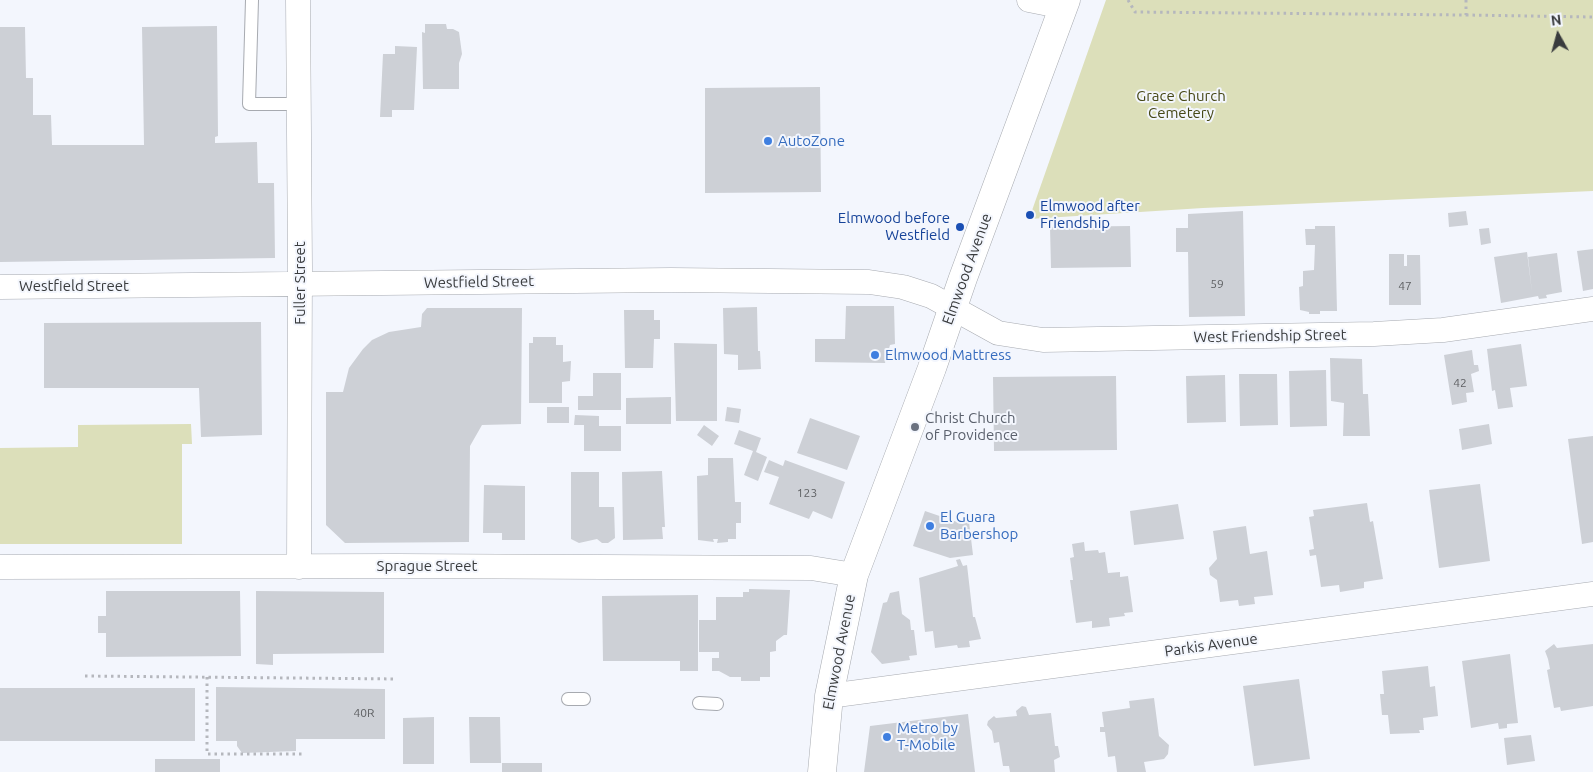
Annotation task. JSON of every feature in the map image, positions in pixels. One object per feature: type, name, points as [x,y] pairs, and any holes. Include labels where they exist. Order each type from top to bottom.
[{"type":"main road","name":"Elmwood Avenue","points":[[822,772],[829,696],[854,575],[1065,4]]},
{"type":"street","name":"Fuller Street","points":[[298,0],[299,567]]},
{"type":"street","points":[[1029,0],[1065,4]]},
{"type":"street","name":"Westfield Street","points":[[0,286],[671,280],[869,282],[903,287],[931,296],[953,308]]},
{"type":"street","name":"West Friendship Street","points":[[953,308],[998,334],[1043,340],[1374,334],[1443,330],[1593,309]]},
{"type":"street","name":"Sprague Street","points":[[0,567],[811,568],[854,575]]},
{"type":"street","name":"Parkis Avenue","points":[[829,696],[1593,594]]},
{"type":"lane","points":[[252,0],[249,104],[298,104]]},
{"type":"lane","points":[[568,699],[584,699]]},
{"type":"lane","points":[[699,703],[717,704]]},
{"type":"path","points":[[1128,0],[1135,12],[1593,17]]},
{"type":"path","points":[[1466,0],[1466,15]]},
{"type":"path","points":[[85,676],[397,679]]},
{"type":"path","points":[[207,677],[207,754],[303,754]]},
{"type":"green space","name":"Grace Church Cemetery","points":[[1106,0],[1593,0],[1593,191],[1203,208],[1029,219]]},
{"type":"green space","points":[[191,424],[192,444],[182,444],[182,544],[0,544],[0,448],[78,447],[78,425]]},
{"type":"building","points":[[425,24],[446,24],[447,29],[459,32],[462,54],[459,63],[459,89],[423,89],[422,32],[425,33]]},
{"type":"building","points":[[217,26],[218,136],[215,137],[215,143],[257,142],[258,183],[274,183],[275,258],[0,262],[0,27],[25,27],[26,78],[33,78],[33,115],[51,115],[52,145],[144,145],[142,27]]},
{"type":"building","points":[[395,46],[417,47],[414,110],[392,110],[392,117],[380,117],[383,54],[395,54]]},
{"type":"building","points":[[820,87],[821,192],[705,193],[705,88]]},
{"type":"building","points":[[1243,211],[1245,316],[1189,317],[1188,252],[1176,252],[1176,228],[1188,228],[1188,214]]},
{"type":"building","points":[[1466,211],[1468,225],[1449,227],[1448,213]]},
{"type":"building","points":[[1130,226],[1131,267],[1051,268],[1050,227]]},
{"type":"building","points":[[1315,226],[1335,226],[1337,311],[1320,311],[1320,314],[1309,314],[1309,312],[1300,310],[1299,287],[1303,286],[1303,271],[1314,270],[1315,245],[1306,245],[1305,229],[1315,229]]},
{"type":"building","points":[[1489,228],[1491,243],[1481,245],[1479,229]]},
{"type":"building","points":[[1593,249],[1593,289],[1583,291],[1577,251]]},
{"type":"building","points":[[1527,252],[1532,292],[1528,257],[1557,253],[1562,292],[1546,295],[1547,298],[1539,299],[1538,296],[1501,303],[1494,257]]},
{"type":"building","points":[[1389,254],[1404,254],[1404,266],[1407,266],[1407,255],[1420,255],[1421,305],[1389,305]]},
{"type":"building","points":[[846,306],[894,306],[895,344],[890,345],[885,363],[815,362],[815,339],[845,339]]},
{"type":"building","points":[[757,307],[758,351],[760,351],[761,369],[738,370],[738,355],[724,354],[723,308]]},
{"type":"building","points":[[427,308],[522,308],[521,424],[482,425],[470,446],[469,542],[345,543],[326,525],[326,392],[343,392],[349,368],[372,340],[389,332],[421,327],[422,314]]},
{"type":"building","points":[[624,310],[654,310],[654,320],[660,320],[660,339],[654,339],[653,368],[625,368]]},
{"type":"building","points":[[261,322],[262,435],[201,437],[199,388],[44,388],[44,323]]},
{"type":"building","points":[[533,337],[556,337],[556,345],[563,345],[563,362],[571,361],[570,381],[562,382],[562,403],[529,403],[529,343],[533,343]]},
{"type":"building","points":[[674,343],[717,344],[717,421],[676,421]]},
{"type":"building","points":[[1521,344],[1527,386],[1510,388],[1513,407],[1498,409],[1495,390],[1492,391],[1487,349]]},
{"type":"building","points":[[1472,350],[1474,365],[1478,365],[1479,371],[1471,374],[1474,392],[1466,393],[1467,402],[1452,405],[1444,355]]},
{"type":"building","points":[[1330,358],[1362,359],[1363,394],[1368,394],[1370,436],[1343,436],[1344,403],[1331,401]]},
{"type":"building","points":[[1326,370],[1327,426],[1290,427],[1289,371]]},
{"type":"building","points":[[593,373],[621,373],[621,410],[578,410],[578,396],[593,396]]},
{"type":"building","points":[[1239,374],[1277,374],[1278,425],[1240,426]]},
{"type":"building","points":[[1225,375],[1226,422],[1187,423],[1186,376]]},
{"type":"building","points":[[1116,376],[1117,450],[994,451],[993,377]]},
{"type":"building","points":[[671,397],[671,424],[626,424],[626,398]]},
{"type":"building","points":[[547,407],[569,407],[569,423],[547,423]]},
{"type":"building","points":[[727,407],[741,409],[739,423],[725,421]]},
{"type":"building","points":[[575,415],[599,416],[599,426],[621,426],[621,451],[584,451],[584,425],[574,425]]},
{"type":"building","points":[[810,418],[860,436],[847,470],[797,453]]},
{"type":"building","points":[[1489,424],[1492,444],[1462,450],[1459,429]]},
{"type":"building","points":[[704,425],[719,436],[712,446],[697,435]]},
{"type":"building","points":[[739,430],[761,438],[756,452],[767,457],[758,481],[744,475],[753,451],[734,444]]},
{"type":"building","points":[[1593,436],[1593,542],[1582,544],[1568,439]]},
{"type":"building","points":[[708,458],[733,458],[735,502],[741,502],[741,523],[736,523],[736,539],[728,539],[728,542],[717,543],[718,539],[713,539],[714,542],[698,540],[697,476],[708,475]]},
{"type":"building","points":[[769,460],[783,466],[785,460],[845,482],[832,519],[813,511],[809,519],[769,504],[779,477],[764,472]]},
{"type":"building","points":[[662,471],[665,527],[662,527],[663,539],[623,540],[622,472]]},
{"type":"building","points":[[571,472],[599,472],[599,507],[614,507],[615,538],[608,543],[602,543],[597,539],[579,543],[571,539]]},
{"type":"building","points":[[1480,484],[1490,561],[1439,568],[1429,490]]},
{"type":"building","points":[[484,485],[525,486],[525,540],[502,540],[502,533],[483,533]]},
{"type":"building","points":[[1367,503],[1370,522],[1373,521],[1383,579],[1364,582],[1364,588],[1340,592],[1339,585],[1321,587],[1316,555],[1310,556],[1309,550],[1314,549],[1309,517],[1314,516],[1313,510]]},
{"type":"building","points":[[1178,504],[1184,539],[1134,545],[1130,511]]},
{"type":"building","points":[[925,511],[960,523],[969,522],[973,555],[950,558],[913,546]]},
{"type":"building","points":[[1246,526],[1250,554],[1267,551],[1273,595],[1254,597],[1255,604],[1239,606],[1238,600],[1220,602],[1217,580],[1210,575],[1209,568],[1217,559],[1213,531]]},
{"type":"building","points":[[1084,542],[1085,551],[1098,550],[1099,553],[1105,552],[1108,573],[1120,572],[1120,577],[1128,576],[1133,612],[1124,613],[1125,616],[1109,618],[1110,626],[1092,628],[1092,621],[1076,623],[1070,580],[1073,580],[1070,558],[1074,557],[1072,544]]},
{"type":"building","points":[[960,559],[963,566],[967,565],[973,617],[975,617],[981,639],[969,641],[970,647],[958,648],[957,645],[935,648],[933,631],[925,632],[919,578],[958,566],[956,560]]},
{"type":"building","points":[[749,589],[790,590],[787,635],[776,641],[776,651],[770,652],[770,677],[760,677],[760,681],[741,681],[741,677],[730,677],[719,671],[712,671],[712,658],[719,658],[719,652],[699,652],[699,620],[716,620],[716,597],[743,597],[743,592],[749,592]]},
{"type":"building","points":[[106,591],[240,591],[241,656],[106,657],[106,633],[98,633],[98,616],[106,616]]},
{"type":"building","points":[[256,591],[384,592],[384,653],[273,654],[273,665],[256,664]]},
{"type":"building","points":[[899,591],[902,614],[910,620],[911,630],[914,630],[917,655],[909,656],[910,660],[882,664],[871,652],[883,603],[887,602],[890,593]]},
{"type":"building","points":[[698,595],[698,671],[680,671],[680,661],[603,661],[602,596]]},
{"type":"building","points":[[1554,644],[1557,648],[1593,644],[1593,706],[1561,711],[1560,707],[1554,708],[1547,670],[1550,669],[1545,651]]},
{"type":"building","points":[[1510,654],[1518,723],[1507,724],[1507,728],[1499,729],[1498,723],[1471,728],[1462,661]]},
{"type":"building","points":[[1428,666],[1430,687],[1435,686],[1438,716],[1423,718],[1424,730],[1419,730],[1420,733],[1390,734],[1388,715],[1382,715],[1380,694],[1384,694],[1382,671]]},
{"type":"building","points":[[1299,679],[1310,759],[1254,766],[1243,686]]},
{"type":"building","points":[[216,687],[385,689],[385,739],[296,739],[296,751],[242,753],[237,746],[237,741],[216,741]]},
{"type":"building","points":[[0,688],[195,688],[195,741],[0,741]]},
{"type":"building","points":[[1154,698],[1159,736],[1169,745],[1168,754],[1164,759],[1144,762],[1146,772],[1117,772],[1115,756],[1108,757],[1105,732],[1100,732],[1100,727],[1104,727],[1102,712],[1130,708],[1129,701]]},
{"type":"building","points":[[1022,706],[1026,707],[1029,715],[1051,713],[1055,746],[1058,746],[1060,757],[1054,760],[1055,772],[1010,772],[1009,766],[1003,766],[999,742],[994,743],[992,731],[987,725],[988,721],[994,716],[996,718],[1017,716],[1016,711]]},
{"type":"building","points":[[968,714],[975,772],[864,772],[870,726]]},
{"type":"building","points":[[434,717],[434,764],[403,764],[403,718]]},
{"type":"building","points":[[469,717],[500,717],[501,763],[470,763]]},
{"type":"building","points":[[1531,735],[1535,761],[1507,765],[1504,738]]},
{"type":"building","points":[[155,759],[220,759],[220,772],[155,772]]},
{"type":"building","points":[[502,763],[542,763],[542,772],[502,772]]},
{"type":"place","name":"AutoZone","points":[[768,141]]},
{"type":"place","name":"Elmwood after Friendship","points":[[1030,215]]},
{"type":"place","name":"Elmwood before Westfield","points":[[960,227]]},
{"type":"place","name":"Elmwood Mattress","points":[[875,355]]},
{"type":"place","name":"Christ Church of Providence","points":[[915,427]]},
{"type":"place","name":"El Guara Barbershop","points":[[930,526]]},
{"type":"place","name":"Metro by T-Mobile","points":[[887,737]]}]
